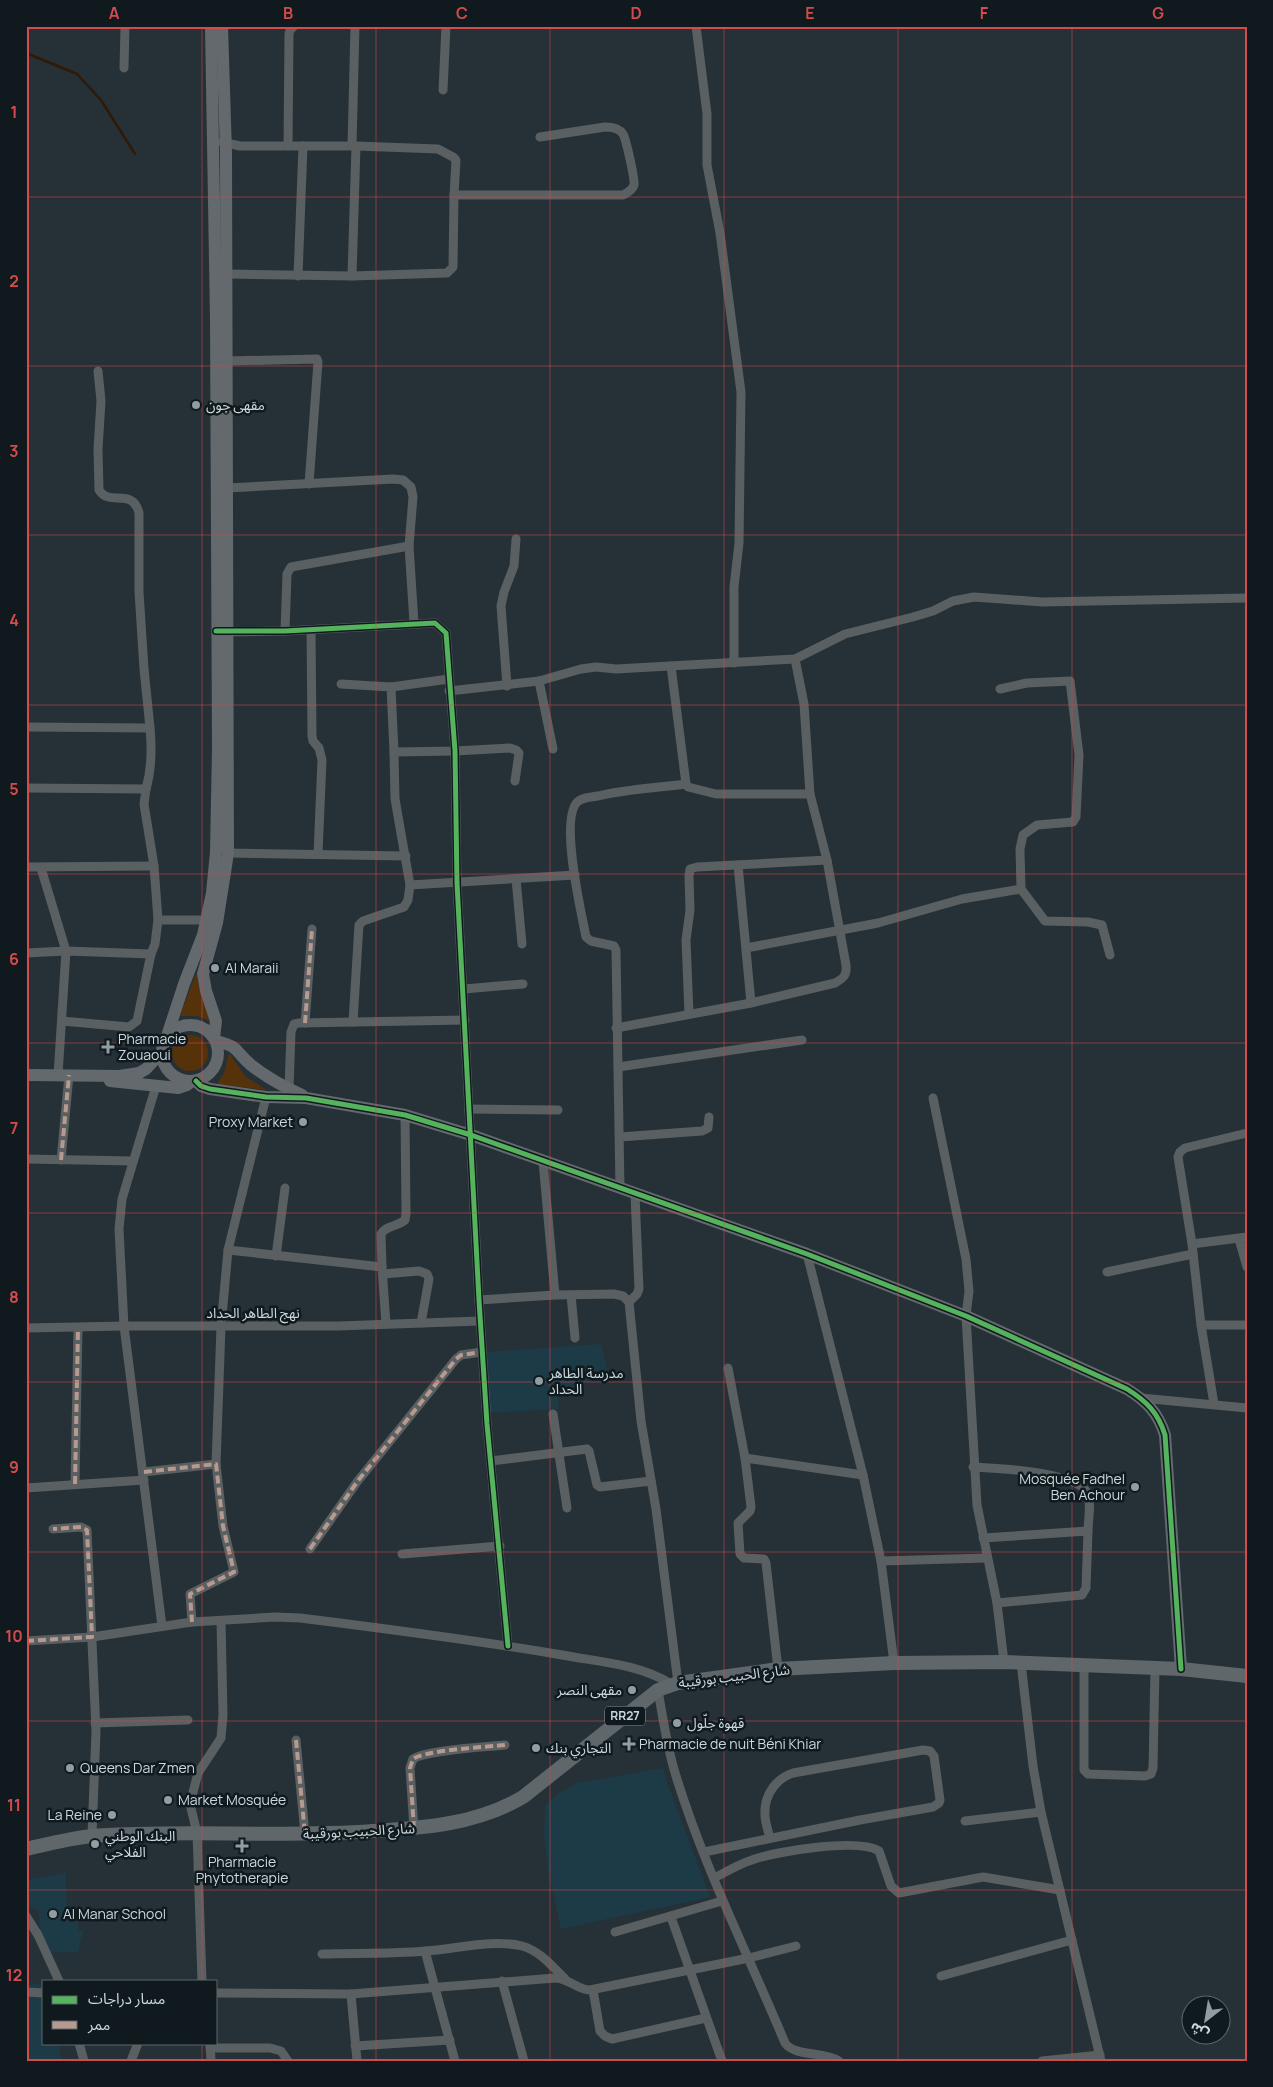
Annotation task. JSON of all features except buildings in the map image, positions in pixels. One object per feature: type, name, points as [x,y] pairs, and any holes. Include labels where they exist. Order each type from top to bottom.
[{"type":"main road","name":"شارع الحبيب بورقيبة","points":[[26,1849],[92,1836],[197,1833],[305,1834],[414,1829],[474,1818],[511,1804],[533,1790],[658,1690],[675,1683],[778,1669],[894,1663],[1004,1662],[1084,1667],[1181,1669],[1247,1676]]},
{"type":"street","points":[[124,68],[125,26]]},
{"type":"street","points":[[88,1075],[117,1082],[178,1088],[209,1074],[214,1069],[219,1055],[215,1040],[216,1021],[206,991],[203,974],[217,923],[228,852],[222,647],[211,26]]},
{"type":"street","points":[[222,26],[226,148],[227,488],[222,632]]},
{"type":"street","points":[[288,146],[289,34],[294,26]]},
{"type":"street","points":[[352,276],[355,26]]},
{"type":"street","points":[[443,90],[446,26]]},
{"type":"street","points":[[696,26],[707,114],[707,165],[720,233],[741,392],[739,543],[734,587],[734,663]]},
{"type":"street","points":[[454,195],[623,195],[631,190],[634,184],[633,176],[622,134],[616,128],[605,127],[540,137]]},
{"type":"street","points":[[212,149],[240,146],[354,146],[438,149],[456,160],[453,267],[446,274],[352,276],[226,274]]},
{"type":"street","points":[[298,276],[303,146]]},
{"type":"street","points":[[227,360],[316,359],[318,362],[309,484]]},
{"type":"street","points":[[62,1021],[129,1027],[134,1025],[137,1021],[151,954],[155,944],[158,920],[154,866],[144,804],[150,775],[152,752],[139,592],[139,513],[138,506],[128,498],[105,496],[99,490],[98,449],[101,401],[98,371]]},
{"type":"street","points":[[227,488],[403,480],[411,487],[413,497],[409,546],[414,623]]},
{"type":"street","points":[[507,686],[501,606],[514,566],[516,539]]},
{"type":"street","points":[[284,632],[287,574],[291,567],[409,546]]},
{"type":"street","points":[[449,691],[507,686],[538,681],[582,668],[671,666],[795,659],[845,634],[913,617],[933,611],[953,601],[974,596],[1042,602],[1247,598]]},
{"type":"street","points":[[222,632],[284,632],[435,623],[444,629],[446,633],[455,751],[457,883],[480,1321],[508,1646]]},
{"type":"street","points":[[311,630],[312,736],[313,741],[319,748],[322,760],[318,854]]},
{"type":"street","points":[[222,647],[216,858],[206,920],[162,1052],[162,1059],[169,1072],[175,1077],[193,1081],[210,1089],[266,1097],[306,1098],[405,1116],[470,1134],[807,1254],[966,1316],[1141,1398],[1158,1417],[1165,1435],[1181,1669]]},
{"type":"street","points":[[616,1028],[751,1003],[835,983],[842,979],[846,970],[827,860],[810,794],[804,704],[795,659]]},
{"type":"street","points":[[671,666],[686,784],[690,788],[716,794],[810,794]]},
{"type":"street","points":[[341,684],[391,687],[449,679]]},
{"type":"street","points":[[538,681],[553,749]]},
{"type":"street","points":[[1000,689],[1027,683],[1070,681],[1077,725],[1079,755],[1076,818],[1073,822],[1038,825],[1023,835],[1020,849],[1021,889],[1045,921],[1102,924],[1110,955]]},
{"type":"street","points":[[353,1022],[360,925],[363,921],[404,907],[408,900],[410,885],[395,799],[391,687]]},
{"type":"street","points":[[26,727],[150,728]]},
{"type":"street","points":[[394,752],[510,748],[519,753],[515,780]]},
{"type":"street","points":[[620,1189],[616,950],[614,946],[591,941],[586,937],[575,875],[570,821],[573,806],[580,800],[612,793],[686,784]]},
{"type":"street","points":[[26,788],[146,789]]},
{"type":"street","points":[[228,852],[406,856]]},
{"type":"street","points":[[689,1014],[686,948],[690,910],[690,869],[697,867],[827,860]]},
{"type":"street","points":[[738,865],[751,1003]]},
{"type":"street","points":[[26,868],[154,866]]},
{"type":"street","points":[[41,868],[66,951],[62,1021],[61,1160]]},
{"type":"street","points":[[410,885],[575,875]]},
{"type":"street","points":[[516,879],[522,944]]},
{"type":"street","points":[[746,948],[878,923],[962,899],[1021,889]]},
{"type":"street","points":[[158,920],[206,920]]},
{"type":"street","points":[[305,1022],[312,928]]},
{"type":"street","points":[[26,953],[66,951],[151,954]]},
{"type":"street","points":[[464,989],[523,984]]},
{"type":"street","points":[[289,1089],[292,1028],[298,1023],[465,1020]]},
{"type":"street","points":[[167,1036],[174,1029],[192,1024],[208,1031],[215,1040],[235,1047],[250,1064],[306,1098]]},
{"type":"street","points":[[618,1067],[802,1040]]},
{"type":"street","points":[[26,1075],[119,1076],[139,1073],[146,1069],[162,1052]]},
{"type":"street","points":[[156,1086],[119,1214],[119,1245],[124,1326],[162,1626]]},
{"type":"street","points":[[192,1622],[190,1594],[234,1572],[223,1526],[216,1464],[221,1327],[228,1250],[266,1097]]},
{"type":"street","points":[[933,1098],[951,1192],[964,1246],[968,1284],[966,1316],[973,1466],[977,1505],[996,1602],[1004,1662]]},
{"type":"street","points":[[469,1109],[558,1110]]},
{"type":"street","points":[[386,1324],[381,1234],[389,1226],[401,1224],[405,1220],[405,1116]]},
{"type":"street","points":[[620,1137],[702,1131],[708,1128],[709,1118]]},
{"type":"street","points":[[1214,1404],[1201,1325],[1192,1244],[1178,1161],[1180,1152],[1185,1148],[1247,1133]]},
{"type":"street","points":[[26,1159],[133,1161]]},
{"type":"street","points":[[543,1161],[555,1295]]},
{"type":"street","points":[[276,1256],[285,1188]]},
{"type":"street","points":[[629,1302],[639,1289],[635,1194]]},
{"type":"street","points":[[1192,1244],[1243,1238],[1247,1267]]},
{"type":"street","points":[[228,1250],[382,1271],[419,1271],[427,1274],[429,1279],[422,1323]]},
{"type":"street","points":[[807,1254],[863,1475],[881,1561],[894,1663]]},
{"type":"street","points":[[1107,1272],[1193,1254]]},
{"type":"street","points":[[26,1641],[92,1637],[192,1622],[276,1617],[300,1618],[508,1646],[635,1668],[675,1683],[651,1481],[641,1421],[629,1302],[620,1295],[555,1295],[479,1300]]},
{"type":"street","points":[[571,1295],[575,1338]]},
{"type":"street","name":"نهج الطاهر الحداد","points":[[26,1328],[221,1327],[480,1321]]},
{"type":"street","points":[[1201,1325],[1247,1325]]},
{"type":"street","points":[[75,1484],[78,1328]]},
{"type":"street","points":[[310,1549],[357,1482],[456,1359],[461,1355],[482,1352]]},
{"type":"street","points":[[728,1368],[745,1458],[751,1507],[750,1511],[738,1523],[740,1554],[744,1558],[760,1558],[765,1560],[778,1669]]},
{"type":"street","points":[[1141,1398],[1247,1408]]},
{"type":"street","points":[[553,1414],[567,1508]]},
{"type":"street","points":[[491,1461],[587,1449],[597,1485],[600,1487],[651,1481]]},
{"type":"street","points":[[745,1458],[863,1475]]},
{"type":"street","points":[[26,1488],[144,1476],[216,1464]]},
{"type":"street","points":[[973,1466],[1027,1471],[1078,1483],[1085,1490],[1088,1497],[1086,1588],[1082,1594],[996,1602]]},
{"type":"street","points":[[53,1529],[82,1527],[87,1530],[95,1723],[92,1836]]},
{"type":"street","points":[[983,1538],[1088,1531]]},
{"type":"street","points":[[402,1554],[500,1546]]},
{"type":"street","points":[[881,1561],[987,1558]]},
{"type":"street","points":[[202,1980],[197,1833],[190,1804],[198,1773],[221,1738],[221,1621]]},
{"type":"street","points":[[1021,1663],[1032,1766],[1041,1812],[1101,2058],[1042,2061]]},
{"type":"street","points":[[1084,1667],[1085,1771],[1088,1774],[1145,1776],[1150,1774],[1153,1768],[1156,1669]]},
{"type":"street","points":[[658,1690],[669,1750],[676,1776],[722,1901],[788,2046],[796,2051],[828,2055],[839,2061]]},
{"type":"street","points":[[95,1723],[188,1720]]},
{"type":"street","points":[[296,1740],[305,1834]]},
{"type":"street","points":[[414,1829],[410,1768],[413,1759],[420,1756],[462,1749],[505,1745]]},
{"type":"street","points":[[704,1852],[936,1806],[940,1800],[934,1756],[930,1751],[923,1750],[810,1769],[782,1777],[770,1792],[765,1809],[770,1838]]},
{"type":"street","points":[[965,1821],[1041,1812]]},
{"type":"street","points":[[714,1878],[752,1860],[768,1855],[827,1846],[864,1846],[879,1851],[891,1886],[899,1893],[908,1893],[983,1877],[1060,1890]]},
{"type":"street","points":[[615,1932],[722,1901]]},
{"type":"street","points":[[26,1916],[38,1935],[59,1980]]},
{"type":"street","points":[[671,1917],[722,2061]]},
{"type":"street","points":[[941,1976],[1072,1940]]},
{"type":"street","points":[[322,1954],[425,1951],[486,1945],[524,1946],[540,1954],[565,1978],[586,1990],[593,1990],[749,1958],[796,1946]]},
{"type":"street","points":[[425,1951],[455,2061]]},
{"type":"street","points":[[218,1993],[351,1994],[502,1981],[565,1978]]},
{"type":"street","points":[[502,1981],[524,2061]]},
{"type":"street","points":[[593,1990],[600,2031],[607,2038],[616,2038],[706,2018]]},
{"type":"street","points":[[26,1992],[42,1993]]},
{"type":"street","points":[[351,1994],[357,2061]]},
{"type":"street","points":[[355,2046],[450,2040]]},
{"type":"street","points":[[80,2044],[84,2061]]},
{"type":"street","points":[[131,2061],[138,2044]]},
{"type":"street","points":[[211,2061],[210,2045],[270,2048],[281,2051],[288,2061]]},
{"type":"shaded area","points":[[196,973],[200,991],[212,1022],[198,1016],[180,1016]]},
{"type":"shaded area","points":[[190,1035],[197,1036],[203,1040],[207,1046],[207,1060],[203,1066],[197,1070],[190,1071],[183,1070],[177,1066],[173,1060],[172,1053],[173,1046],[177,1040],[183,1036]]},
{"type":"shaded area","points":[[229,1053],[246,1077],[267,1090],[217,1084],[224,1073]]},
{"type":"shaded area","name":"مدرسة الطاهر الحداد","points":[[601,1344],[609,1378],[575,1384],[576,1395],[558,1397],[558,1409],[488,1413],[485,1352]]},
{"type":"shaded area","points":[[663,1768],[710,1897],[561,1929],[548,1870],[544,1837],[545,1805],[558,1794],[577,1783]]},
{"type":"shaded area","name":"Al Manar School","points":[[66,1873],[67,1918],[78,1921],[78,1930],[83,1931],[78,1952],[41,1953],[39,1910],[26,1908],[26,1880]]},
{"type":"shaded area","points":[[26,1982],[42,1985],[42,2044],[58,2044],[62,2061],[26,2061]]},
{"type":"waterway","points":[[26,53],[77,74],[101,100],[135,154]]},
{"type":"marked path","points":[[305,1023],[312,929]]},
{"type":"marked path","points":[[61,1160],[69,1075]]},
{"type":"marked path","points":[[75,1484],[78,1328]]},
{"type":"marked path","points":[[310,1549],[357,1482],[456,1359],[461,1355],[482,1352]]},
{"type":"marked path","points":[[144,1472],[216,1464],[223,1526],[234,1572],[190,1594],[192,1622]]},
{"type":"marked path","points":[[26,1641],[92,1637],[87,1530],[81,1527],[53,1529]]},
{"type":"marked path","points":[[296,1740],[305,1834]]},
{"type":"marked path","points":[[414,1829],[410,1768],[413,1759],[443,1751],[505,1745]]},
{"type":"cycle path","points":[[216,631],[285,631],[435,623],[446,633],[455,751],[457,883],[479,1300],[487,1424],[508,1646]]},
{"type":"cycle path","points":[[196,1081],[201,1086],[210,1089],[266,1097],[306,1098],[405,1115],[471,1135],[807,1254],[966,1316],[1127,1389],[1140,1398],[1155,1414],[1165,1435],[1181,1669]]},
{"type":"place","name":"مقهى جون","points":[[196,405]]},
{"type":"place","name":"Al Maraii","points":[[215,968]]},
{"type":"place","name":"Pharmacie Zouaoui","points":[[108,1047]]},
{"type":"place","name":"Proxy Market","points":[[303,1122]]},
{"type":"place","name":"مدرسة الطاهر الحداد","points":[[539,1381]]},
{"type":"place","name":"Mosquée Fadhel Ben Achour","points":[[1135,1487]]},
{"type":"place","name":"مقهى النصر","points":[[632,1690]]},
{"type":"place","name":"قهوة جلّول","points":[[677,1723]]},
{"type":"place","name":"Pharmacie de nuit Béni Khiar","points":[[629,1744]]},
{"type":"place","name":"التجاري بنك","points":[[536,1748]]},
{"type":"place","name":"Queens Dar Zmen","points":[[70,1768]]},
{"type":"place","name":"Market Mosquée","points":[[168,1800]]},
{"type":"place","name":"La Reine","points":[[112,1815]]},
{"type":"place","name":"البنك الوطني الفلاحي","points":[[95,1844]]},
{"type":"place","name":"Pharmacie Phytotherapie","points":[[242,1846]]},
{"type":"place","name":"Al Manar School","points":[[53,1914]]}]
